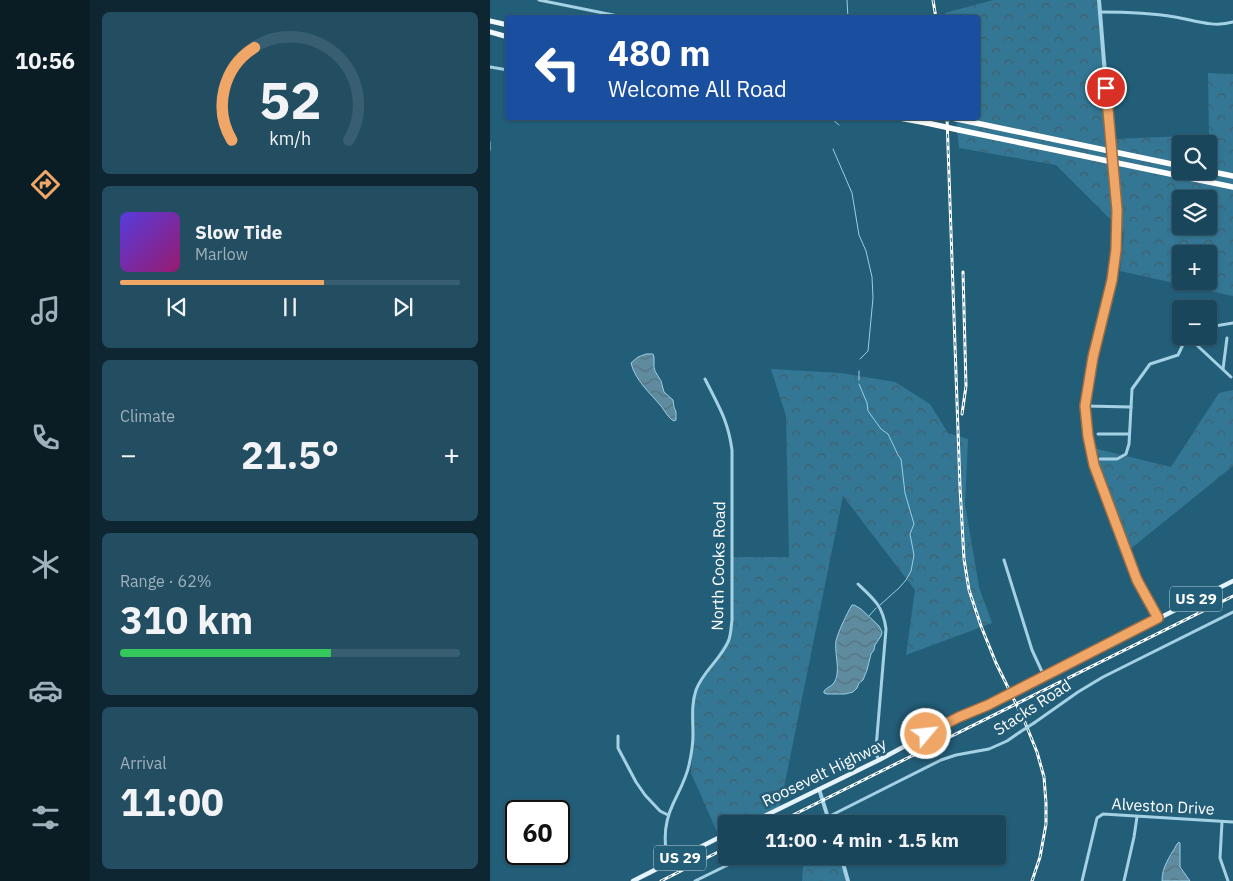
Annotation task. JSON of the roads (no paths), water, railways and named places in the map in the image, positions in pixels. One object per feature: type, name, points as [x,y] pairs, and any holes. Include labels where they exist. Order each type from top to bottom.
[{"type":"highway","points":[[490,22],[505,24]]},
{"type":"highway","points":[[490,32],[505,35]]},
{"type":"highway","points":[[911,120],[1233,187]]},
{"type":"highway","points":[[966,120],[1172,164]]},
{"type":"highway","points":[[1217,173],[1233,176]]},
{"type":"main road","name":"Roosevelt Highway","points":[[766,815],[1233,581]]},
{"type":"main road","name":"US 29","points":[[634,881],[718,838]]},
{"type":"street","points":[[539,0],[613,15]]},
{"type":"street","points":[[1099,0],[1117,210],[1114,263],[1109,294],[1093,357],[1085,406],[1088,436],[1094,465],[1135,576],[1158,618]]},
{"type":"street","points":[[1101,12],[1158,15],[1210,24],[1233,22]]},
{"type":"street","points":[[490,67],[505,70]]},
{"type":"street","points":[[1217,326],[1233,324]]},
{"type":"street","points":[[1223,369],[1227,338]]},
{"type":"street","points":[[1100,459],[1117,458],[1126,454],[1130,434],[1132,389],[1150,364],[1178,355],[1183,345]]},
{"type":"street","points":[[1197,345],[1231,377]]},
{"type":"street","name":"North Cooks Road","points":[[669,863],[665,841],[668,815],[685,779],[689,764],[693,736],[692,707],[696,690],[704,675],[727,644],[732,620],[732,450],[726,420],[705,379]]},
{"type":"street","points":[[1085,406],[1131,407]]},
{"type":"street","points":[[1098,434],[1130,434]]},
{"type":"street","points":[[1004,560],[1032,650],[1044,676]]},
{"type":"street","points":[[858,584],[874,599],[881,609],[886,629],[876,748],[879,760]]},
{"type":"street","name":"Stacks Road","points":[[832,815],[941,760],[956,755],[989,749],[1007,741],[1103,677],[1233,612]]},
{"type":"street","points":[[618,736],[618,748],[636,782],[660,811],[668,815]]},
{"type":"street","points":[[818,789],[827,815]]},
{"type":"street","name":"Alveston Drive","points":[[1082,881],[1097,818],[1103,814],[1233,822]]},
{"type":"street","points":[[1124,881],[1137,817]]},
{"type":"street","points":[[1222,822],[1220,858],[1228,881]]},
{"type":"street","points":[[695,881],[728,865]]},
{"type":"street","points":[[844,865],[848,881]]},
{"type":"water","points":[[653,354],[655,371],[661,381],[664,392],[673,400],[676,412],[676,420],[674,421],[643,386],[633,369],[631,363],[638,357]]},
{"type":"water","points":[[852,605],[861,609],[879,626],[882,632],[881,636],[871,654],[863,680],[857,688],[853,692],[845,694],[827,694],[824,691],[833,684],[837,675],[837,637]]},
{"type":"water","points":[[1179,842],[1180,867],[1190,881],[1162,881],[1165,866]]},
{"type":"waterway","points":[[847,0],[848,15]]},
{"type":"waterway","points":[[833,120],[839,125]]},
{"type":"waterway","points":[[490,142],[490,150]]},
{"type":"waterway","points":[[833,149],[852,193],[859,235],[866,251],[872,277],[873,298],[868,351],[860,359]]},
{"type":"waterway","points":[[859,371],[859,380]]},
{"type":"waterway","points":[[859,384],[867,403],[868,411],[881,429],[888,434],[901,459],[905,493],[914,524],[910,534],[914,555],[911,571],[899,588],[880,605]]},
{"type":"waterway","points":[[869,616],[876,608]]},
{"type":"railway","points":[[933,0],[936,15]]},
{"type":"railway","points":[[947,120],[964,559],[969,590],[981,626],[996,663],[1024,720],[1037,752],[1044,777],[1046,824],[1040,857],[1032,881]]},
{"type":"railway","points":[[962,414],[966,386],[963,272]]},
{"type":"railway","points":[[793,815],[1233,596]]},
{"type":"railway","points":[[661,881],[718,852]]}]
